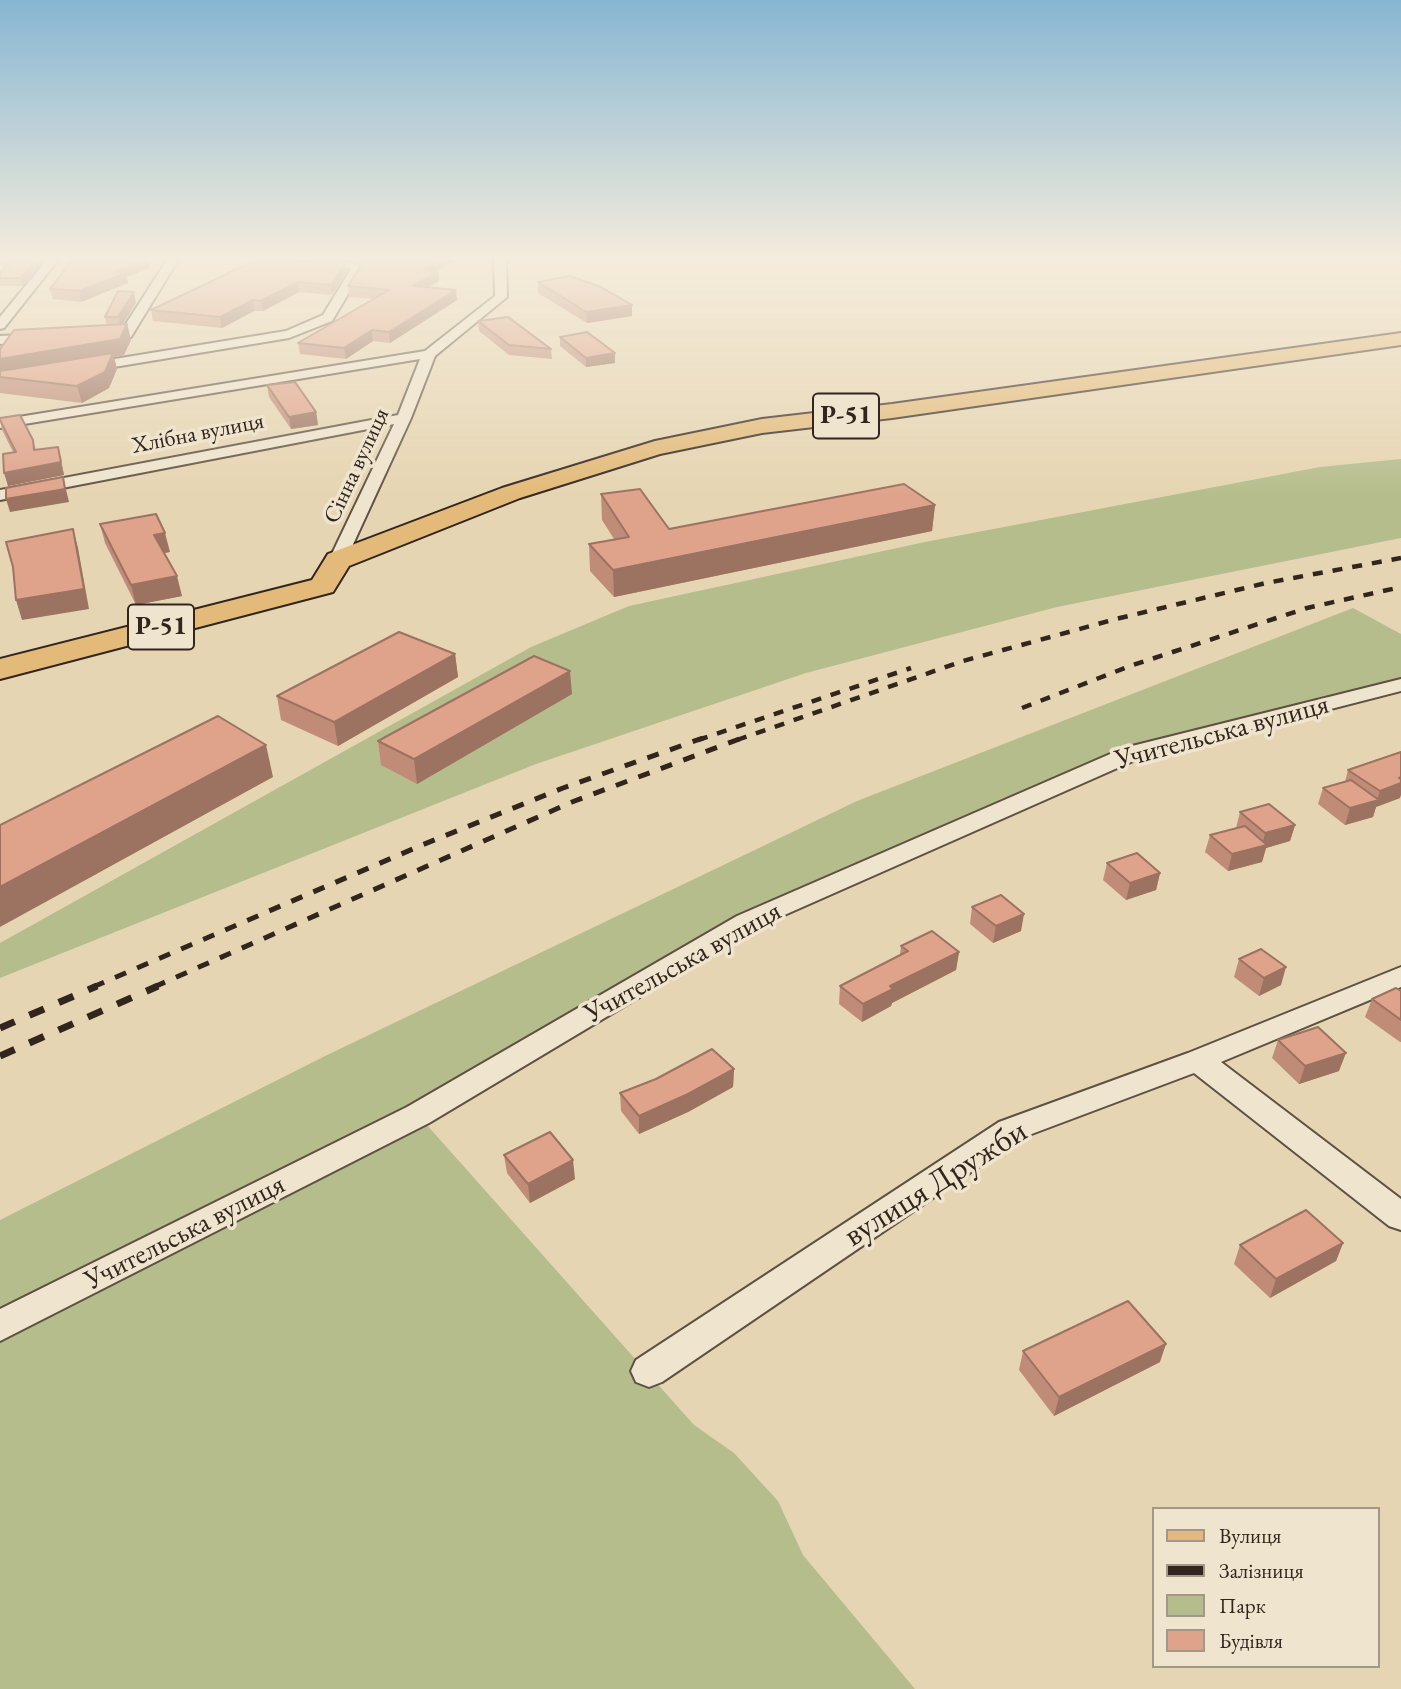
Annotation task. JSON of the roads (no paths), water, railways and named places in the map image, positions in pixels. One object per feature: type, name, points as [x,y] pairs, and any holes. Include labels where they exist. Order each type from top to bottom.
[{"type":"main road","name":"Р-51","points":[[0,668],[330,573],[512,493],[655,449],[749,429],[1401,339]]},
{"type":"street","points":[[0,340],[30,339]]},
{"type":"street","points":[[69,371],[260,339]]},
{"type":"street","points":[[0,424],[429,354],[448,339]]},
{"type":"street","name":"Сінна вулиця","points":[[330,573],[404,418],[429,354]]},
{"type":"street","name":"Хлібна вулиця","points":[[0,495],[404,418]]},
{"type":"street","name":"Учительська вулиця","points":[[0,1326],[418,1115],[746,922],[1132,753],[1401,685]]},
{"type":"street","name":"вулиця Дружби","points":[[649,1371],[1010,1130],[1198,1060],[1401,976]]},
{"type":"street","points":[[1198,1060],[1401,1217]]},
{"type":"railway","points":[[737,740],[963,661],[1116,619],[1266,583],[1401,558]]},
{"type":"railway","points":[[1022,708],[1130,666],[1307,608],[1401,587]]},
{"type":"railway","points":[[698,740],[911,668]]},
{"type":"railway","points":[[93,987],[422,845],[563,788],[703,738]]},
{"type":"railway","points":[[154,987],[572,802],[742,738]]},
{"type":"railway","points":[[0,1028],[97,986]]},
{"type":"railway","points":[[0,1056],[158,986]]}]
